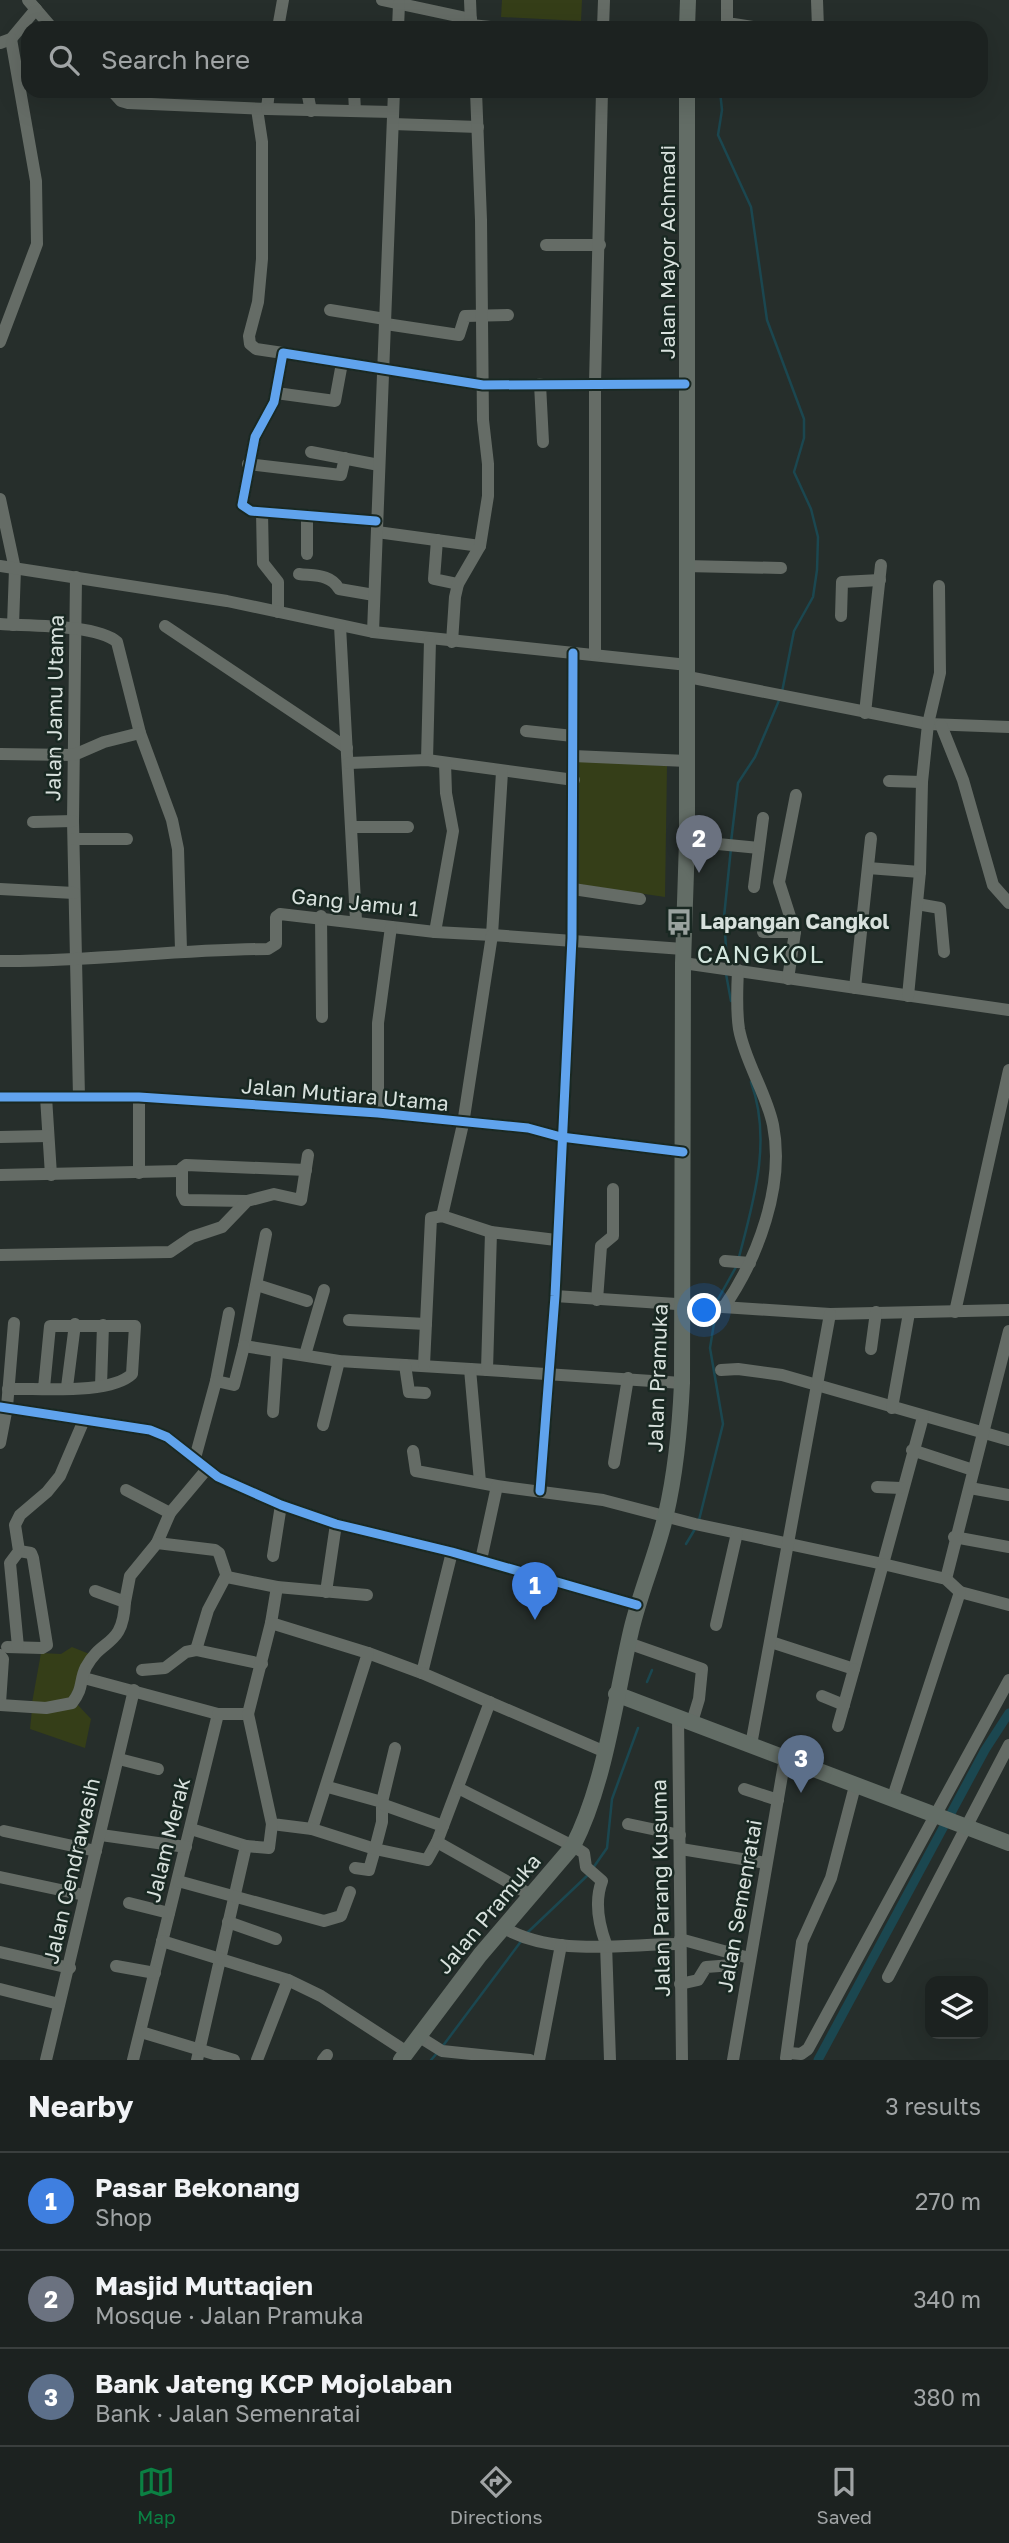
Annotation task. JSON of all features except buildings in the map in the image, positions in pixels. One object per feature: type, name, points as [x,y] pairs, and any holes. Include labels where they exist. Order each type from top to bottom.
[{"type":"main road","points":[[687,21],[688,0]]},
{"type":"main road","name":"Jalan Mayor Achmadi","points":[[687,98],[685,566],[688,671]]},
{"type":"main road","name":"Jalan Pramuka","points":[[404,2056],[418,2035],[516,1934],[531,1895],[573,1846],[598,1786],[603,1751],[637,1605],[666,1514],[679,1442],[682,1383],[683,956],[688,671]]},
{"type":"main road","points":[[616,1694],[1009,1843]]},
{"type":"street","points":[[279,21],[283,0]]},
{"type":"street","points":[[382,0],[460,21]]},
{"type":"street","points":[[470,0],[471,21]]},
{"type":"street","points":[[603,21],[604,0]]},
{"type":"street","points":[[727,0],[727,21]]},
{"type":"street","points":[[817,0],[818,21]]},
{"type":"street","points":[[398,21],[399,4]]},
{"type":"street","points":[[0,342],[37,244],[36,181],[6,41],[32,5],[46,21]]},
{"type":"street","points":[[119,98],[128,103],[355,111],[392,118],[478,127]]},
{"type":"street","points":[[266,98],[262,109],[262,259],[258,302],[248,336],[250,344],[256,349],[483,385],[685,384]]},
{"type":"street","points":[[308,98],[311,111]]},
{"type":"street","points":[[354,98],[355,111]]},
{"type":"street","points":[[373,632],[393,98]]},
{"type":"street","points":[[452,642],[458,584],[480,546],[488,496],[483,385],[496,315],[476,98]]},
{"type":"street","points":[[595,654],[595,384],[602,98]]},
{"type":"street","points":[[546,245],[600,245]]},
{"type":"street","points":[[330,310],[459,335],[464,316],[496,315]]},
{"type":"street","points":[[283,353],[276,393],[268,416],[254,437],[242,505],[245,509],[307,515],[480,546]]},
{"type":"street","points":[[276,393],[335,401],[342,363]]},
{"type":"street","points":[[540,384],[543,442]]},
{"type":"street","points":[[311,452],[379,465]]},
{"type":"street","points":[[248,464],[341,474],[345,458]]},
{"type":"street","points":[[0,499],[15,569],[7,625],[74,630],[106,636],[117,642],[140,733],[172,820],[178,849],[181,950]]},
{"type":"street","points":[[262,512],[263,563],[278,583],[278,612]]},
{"type":"street","points":[[307,515],[307,554]]},
{"type":"street","points":[[437,540],[434,579],[458,584]]},
{"type":"street","points":[[865,713],[881,565]]},
{"type":"street","points":[[0,566],[278,612],[373,632],[452,642],[595,654],[688,671],[782,696],[865,713],[934,724],[1009,727]]},
{"type":"street","points":[[685,566],[781,568]]},
{"type":"street","points":[[299,574],[328,578],[334,580],[339,589],[374,595]]},
{"type":"street","name":"Jalan Jamu Utama","points":[[76,577],[73,821],[79,1097]]},
{"type":"street","points":[[841,616],[842,582],[880,580]]},
{"type":"street","points":[[908,996],[919,872],[922,782],[934,724],[940,673],[939,586]]},
{"type":"street","points":[[165,626],[347,748]]},
{"type":"street","points":[[340,626],[356,920]]},
{"type":"street","points":[[427,761],[430,639]]},
{"type":"street","points":[[541,1491],[555,1296],[572,938],[573,653]]},
{"type":"street","points":[[934,724],[963,780],[993,885],[1009,903]]},
{"type":"street","points":[[526,731],[573,736]]},
{"type":"street","points":[[0,754],[74,755],[104,742],[140,733]]},
{"type":"street","points":[[573,756],[687,761]]},
{"type":"street","points":[[349,763],[445,762],[574,780]]},
{"type":"street","points":[[435,932],[453,831],[446,793],[445,762]]},
{"type":"street","points":[[442,1216],[463,1124],[492,935],[502,772]]},
{"type":"street","points":[[889,781],[922,782]]},
{"type":"street","points":[[788,979],[795,932],[779,882],[796,795]]},
{"type":"street","points":[[754,887],[763,818]]},
{"type":"street","points":[[33,822],[73,821]]},
{"type":"street","points":[[352,827],[408,827]]},
{"type":"street","points":[[74,838],[127,839]]},
{"type":"street","points":[[855,988],[871,838]]},
{"type":"street","points":[[687,841],[759,848]]},
{"type":"street","points":[[867,868],[919,872]]},
{"type":"street","points":[[0,889],[74,893]]},
{"type":"street","points":[[573,889],[640,899]]},
{"type":"street","points":[[916,904],[939,907],[944,952]]},
{"type":"street","name":"Gang Jamu 1","points":[[0,961],[76,961],[181,950],[268,949],[276,944],[277,915],[321,916],[435,932],[572,938],[683,956],[729,969],[788,979],[1008,1008]]},
{"type":"street","points":[[321,916],[322,1017]]},
{"type":"street","points":[[378,1113],[378,1023],[391,926]]},
{"type":"street","points":[[763,932],[795,932]]},
{"type":"street","points":[[719,1307],[750,1264],[771,1191],[776,1152],[763,1091],[739,1030],[729,969]]},
{"type":"street","points":[[955,1311],[1009,1070]]},
{"type":"street","name":"Jalan Mutiara Utama","points":[[0,1097],[139,1097],[378,1113],[463,1124],[528,1128],[561,1137],[684,1152]]},
{"type":"street","points":[[46,1097],[51,1175]]},
{"type":"street","points":[[139,1097],[139,1173]]},
{"type":"street","points":[[0,1137],[48,1136]]},
{"type":"street","points":[[306,1170],[186,1165],[181,1171],[182,1194],[185,1200],[247,1201],[274,1194],[302,1200],[306,1170],[308,1155]]},
{"type":"street","points":[[0,1175],[181,1171]]},
{"type":"street","points":[[597,1300],[601,1246],[613,1236],[613,1189]]},
{"type":"street","points":[[0,1255],[170,1252],[192,1237],[222,1227],[247,1201]]},
{"type":"street","points":[[424,1365],[429,1225],[435,1214],[491,1232],[556,1240]]},
{"type":"street","points":[[487,1370],[491,1232]]},
{"type":"street","points":[[216,1381],[234,1385],[257,1285],[265,1234]]},
{"type":"street","points":[[725,1261],[750,1264]]},
{"type":"street","points":[[257,1285],[307,1301]]},
{"type":"street","points":[[305,1355],[324,1290]]},
{"type":"street","points":[[555,1296],[830,1314],[1009,1310]]},
{"type":"street","points":[[195,1458],[216,1381],[229,1312]]},
{"type":"street","points":[[871,1349],[876,1312]]},
{"type":"street","points":[[892,1408],[909,1313]]},
{"type":"street","points":[[751,1745],[830,1314]]},
{"type":"street","points":[[349,1320],[426,1324]]},
{"type":"street","points":[[0,1443],[14,1322]]},
{"type":"street","points":[[8,1389],[44,1388],[101,1386],[117,1385],[132,1374],[136,1329],[132,1324],[56,1324],[47,1331],[44,1388]]},
{"type":"street","points":[[67,1387],[75,1324]]},
{"type":"street","points":[[101,1386],[103,1325]]},
{"type":"street","points":[[946,1578],[954,1537],[970,1488],[1009,1331]]},
{"type":"street","points":[[244,1346],[277,1354],[305,1355],[339,1361],[682,1383]]},
{"type":"street","points":[[273,1412],[277,1354]]},
{"type":"street","points":[[323,1425],[339,1361]]},
{"type":"street","points":[[405,1364],[409,1392],[425,1393]]},
{"type":"street","points":[[470,1369],[480,1482]]},
{"type":"street","points":[[721,1370],[772,1373],[982,1435],[1009,1440]]},
{"type":"street","points":[[614,1463],[628,1378]]},
{"type":"street","points":[[3,1407],[150,1430],[167,1437],[207,1469],[281,1504],[336,1524],[452,1552],[637,1605]]},
{"type":"street","points":[[838,1727],[901,1488],[923,1417]]},
{"type":"street","points":[[85,1420],[60,1476],[47,1492],[20,1515],[15,1525],[19,1551],[10,1563],[8,1650],[4,1659],[0,1704],[61,1707],[72,1703],[82,1690],[89,1662],[121,1631],[130,1576],[157,1543],[170,1513],[207,1469]]},
{"type":"street","points":[[912,1450],[973,1470]]},
{"type":"street","points":[[413,1451],[416,1471],[497,1486],[603,1500],[666,1514],[700,1525],[946,1578],[960,1592],[1009,1605]]},
{"type":"street","points":[[481,1560],[497,1486]]},
{"type":"street","points":[[877,1487],[901,1488]]},
{"type":"street","points":[[970,1488],[1009,1495]]},
{"type":"street","points":[[126,1490],[170,1513]]},
{"type":"street","points":[[273,1556],[281,1504]]},
{"type":"street","points":[[326,1592],[336,1524]]},
{"type":"street","points":[[716,1625],[737,1533]]},
{"type":"street","points":[[954,1537],[1009,1547]]},
{"type":"street","points":[[157,1543],[215,1550],[219,1553],[226,1576],[208,1609],[196,1650]]},
{"type":"street","points":[[8,1650],[42,1648],[47,1645],[33,1558],[31,1553],[19,1551]]},
{"type":"street","points":[[422,1673],[452,1552]]},
{"type":"street","points":[[226,1576],[277,1587],[367,1595]]},
{"type":"street","points":[[191,1829],[247,1846],[269,1848],[272,1824],[248,1714],[262,1664],[277,1587]]},
{"type":"street","points":[[95,1591],[125,1602]]},
{"type":"street","points":[[892,1800],[960,1592]]},
{"type":"street","points":[[271,1623],[422,1673],[603,1751]]},
{"type":"street","points":[[771,1642],[854,1669]]},
{"type":"street","name":"Jalan Parang Kusuma","points":[[628,1643],[702,1668],[699,1699],[685,1719],[680,1842],[682,2060]]},
{"type":"street","points":[[142,1670],[165,1668],[186,1652],[196,1650],[262,1664]]},
{"type":"street","points":[[312,1829],[328,1787],[368,1653]]},
{"type":"street","points":[[84,1678],[218,1714],[248,1714]]},
{"type":"street","points":[[855,1786],[831,1878],[802,1942],[787,2056],[801,2054],[808,2049],[939,1817],[1009,1680]]},
{"type":"street","name":"Jalan Cendrawasih","points":[[46,2060],[134,1690]]},
{"type":"street","points":[[822,1696],[844,1704]]},
{"type":"street","points":[[272,1824],[312,1829],[375,1849],[425,1860],[437,1842],[490,1702]]},
{"type":"street","name":"Jalam Merak","points":[[133,2060],[218,1714]]},
{"type":"street","points":[[888,1977],[1009,1745]]},
{"type":"street","points":[[355,1868],[369,1870],[395,1748]]},
{"type":"street","name":"Jalan Semenratai","points":[[733,2060],[785,1758]]},
{"type":"street","points":[[119,1759],[159,1769]]},
{"type":"street","points":[[328,1787],[443,1826]]},
{"type":"street","points":[[458,1788],[584,1853],[591,1871],[602,1881],[599,1890],[599,1916],[606,1944],[610,2060]]},
{"type":"street","points":[[744,1789],[778,1800]]},
{"type":"street","points":[[628,1824],[680,1842],[766,1863]]},
{"type":"street","points":[[4,1832],[96,1851]]},
{"type":"street","points":[[101,1835],[186,1847]]},
{"type":"street","points":[[437,1842],[531,1895]]},
{"type":"street","points":[[199,2054],[247,1846]]},
{"type":"street","points":[[0,1877],[84,1895]]},
{"type":"street","points":[[178,1881],[330,1922],[341,1916],[350,1892]]},
{"type":"street","points":[[129,1903],[169,1913]]},
{"type":"street","points":[[229,1922],[276,1939]]},
{"type":"street","points":[[516,1934],[561,1945],[680,1941],[749,1958]]},
{"type":"street","points":[[162,1941],[288,1980],[321,1996],[404,2056]]},
{"type":"street","points":[[539,2060],[561,1945]]},
{"type":"street","points":[[0,1952],[69,1968]]},
{"type":"street","points":[[680,1984],[698,1980],[706,1967],[733,1965],[735,1955]]},
{"type":"street","points":[[116,1966],[155,1973]]},
{"type":"street","points":[[257,2060],[288,1980]]},
{"type":"street","points":[[0,1989],[59,2004]]},
{"type":"street","points":[[141,2032],[199,2054],[234,2060]]},
{"type":"street","points":[[418,2035],[438,2050],[530,2060]]},
{"type":"green space","points":[[502,0],[582,0],[581,21],[501,17]]},
{"type":"green space","name":"Lapangan Cangkol","points":[[577,760],[667,766],[665,897],[577,884]]},
{"type":"green space","points":[[72,1647],[92,1655],[67,1702],[32,1703],[41,1653],[61,1654]]},
{"type":"green space","points":[[76,1703],[91,1719],[85,1748],[30,1729],[32,1709]]},
{"type":"waterway","points":[[721,98],[722,110],[718,135],[751,207],[767,320],[804,419],[804,438],[794,472],[811,509],[818,537],[813,597],[794,631],[782,692]]},
{"type":"waterway","points":[[731,842],[738,783],[755,757],[780,698]]},
{"type":"waterway","points":[[727,963],[724,917],[731,848]]},
{"type":"waterway","points":[[726,974],[731,1001]]},
{"type":"waterway","points":[[739,1257],[755,1192],[760,1148],[760,1126],[751,1082]]},
{"type":"waterway","points":[[717,1301],[736,1267]]},
{"type":"waterway","points":[[699,1520],[723,1424],[710,1348],[716,1311]]},
{"type":"waterway","points":[[686,1544],[695,1529]]},
{"type":"waterway","points":[[647,1682],[652,1670]]},
{"type":"waterway","points":[[818,2060],[985,1750],[1009,1713]]},
{"type":"waterway","points":[[593,1868],[607,1848],[612,1799],[638,1728]]},
{"type":"waterway","points":[[528,1932],[589,1874]]},
{"type":"waterway","points":[[442,2047],[522,1940]]},
{"type":"waterway","points":[[431,2060],[438,2052]]},
{"type":"cycle path","points":[[376,521],[251,511],[242,505],[255,437],[274,402],[283,353],[483,385],[685,384]]},
{"type":"cycle path","points":[[540,1491],[555,1296],[572,938],[573,653]]},
{"type":"cycle path","points":[[0,1097],[139,1097],[378,1113],[528,1128],[561,1137],[683,1152]]},
{"type":"cycle path","points":[[0,1407],[150,1430],[167,1437],[218,1477],[281,1505],[336,1524],[452,1552],[637,1605]]},
{"type":"place","name":"Masjid Muttaqien","points":[[699,873]]},
{"type":"place","name":"Lapangan Cangkol","points":[[679,922]]},
{"type":"place","name":"Pasar Bekonang","points":[[535,1620]]},
{"type":"place","name":"Bank Jateng KCP Mojolaban","points":[[801,1793]]},
{"type":"district","name":"CANGKOL","points":[[761,955]]}]
